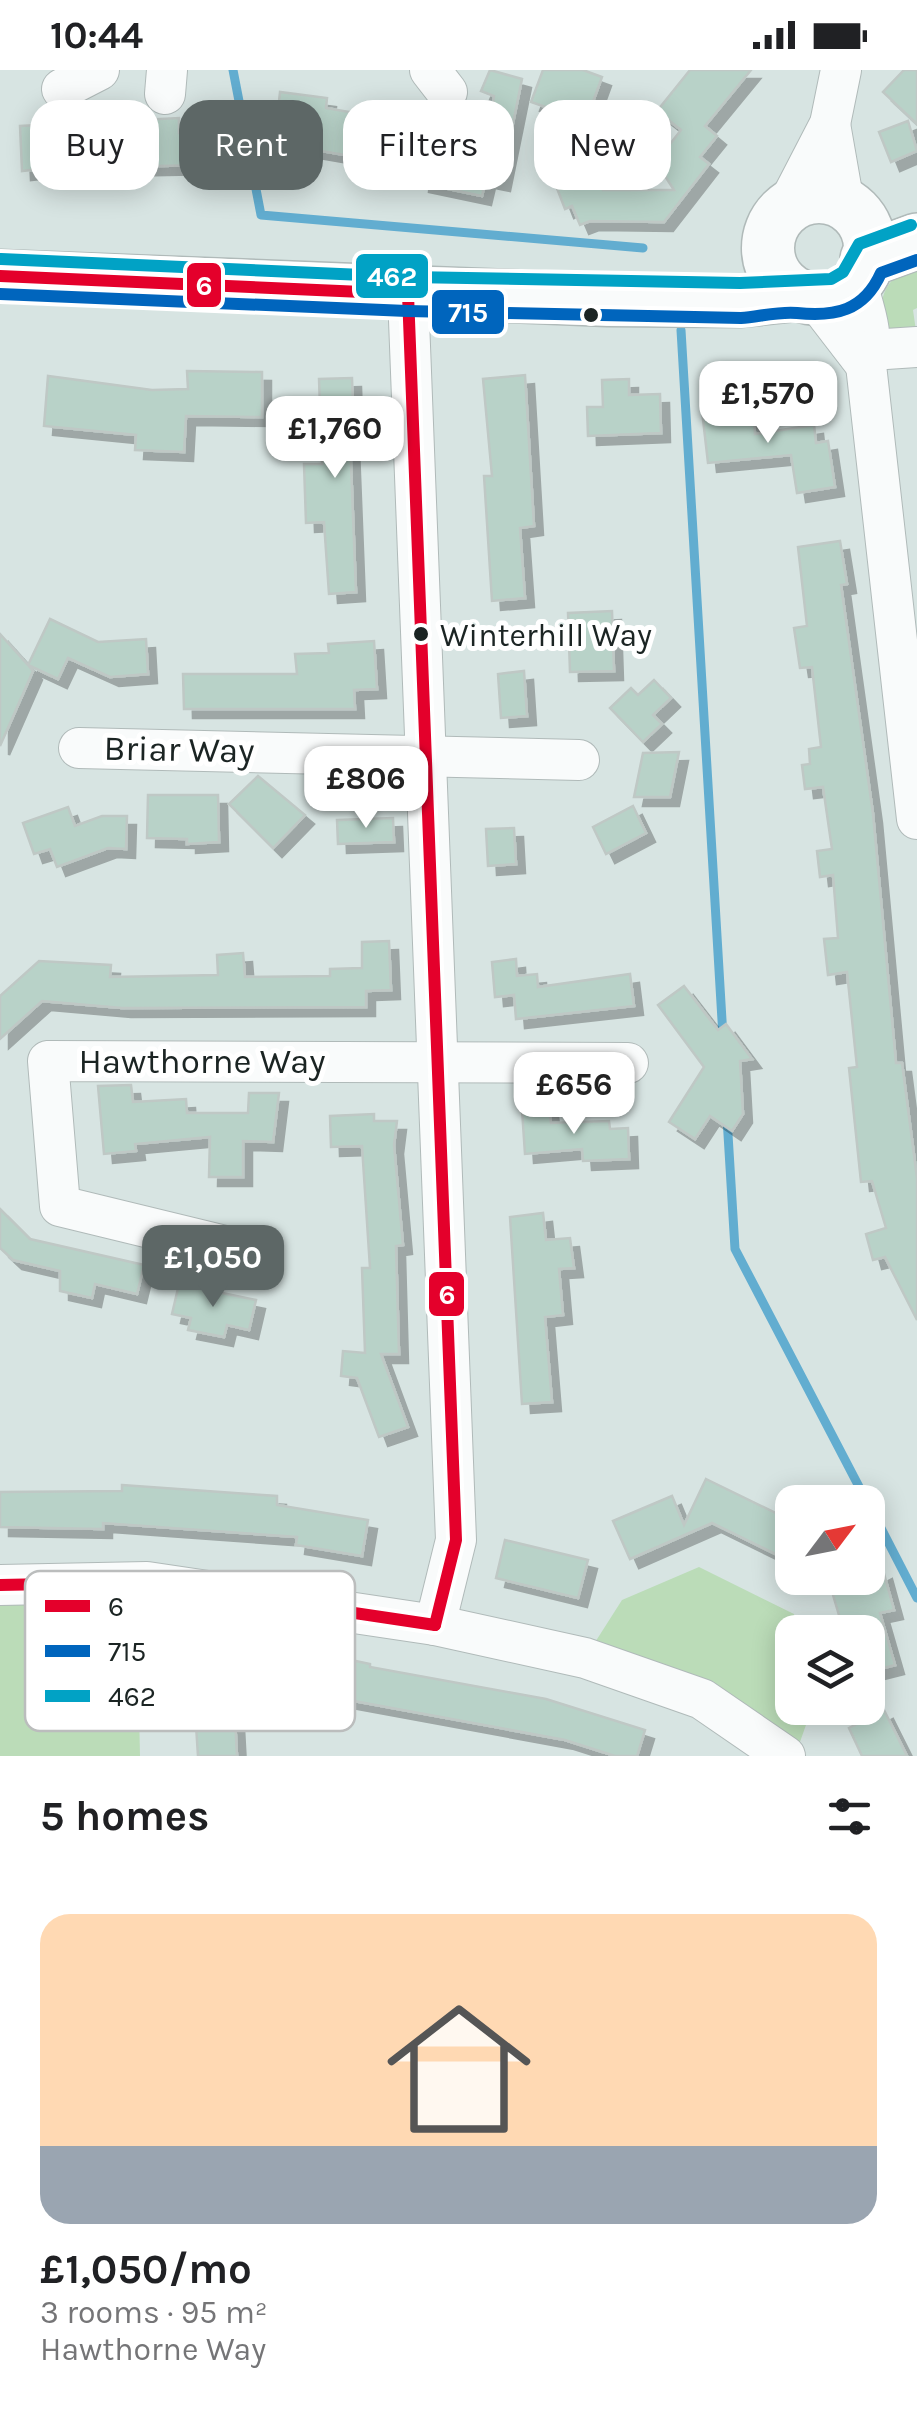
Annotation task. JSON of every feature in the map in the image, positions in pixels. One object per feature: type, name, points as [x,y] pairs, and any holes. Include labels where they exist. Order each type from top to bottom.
[{"type":"main road","points":[[686,299],[777,227],[804,198],[820,195],[844,204],[865,228],[851,276]]},
{"type":"main road","points":[[777,227],[780,282],[851,276]]},
{"type":"main road","points":[[0,276],[408,294],[741,301],[851,276]]},
{"type":"street","points":[[62,89],[99,70]]},
{"type":"street","points":[[777,227],[830,124],[841,70]]},
{"type":"street","points":[[830,124],[844,204]]},
{"type":"street","points":[[851,276],[868,322],[868,358],[917,819]]},
{"type":"street","points":[[408,294],[456,1540],[436,1625]]},
{"type":"street","points":[[868,358],[917,347]]},
{"type":"street","name":"Briar Way","points":[[79,748],[579,760]]},
{"type":"street","name":"Hawthorne Way","points":[[241,1250],[60,1206],[48,1061],[628,1063]]},
{"type":"street","points":[[0,1585],[25,1584]]},
{"type":"street","points":[[355,1613],[436,1625],[585,1658],[702,1699],[785,1756]]},
{"type":"green space","points":[[917,262],[917,308],[913,310],[917,338],[889,329],[882,307],[891,282]]},
{"type":"green space","points":[[699,1567],[794,1614],[775,1615],[775,1725],[806,1725],[795,1756],[585,1658],[622,1600]]},
{"type":"green space","points":[[0,1594],[25,1594],[25,1731],[139,1731],[140,1756],[0,1756]]},
{"type":"building","points":[[490,70],[522,79],[514,118],[514,100],[493,100],[494,96],[481,91]]},
{"type":"building","points":[[543,70],[583,70],[602,77],[594,100],[531,102]]},
{"type":"building","points":[[690,70],[751,70],[705,126],[717,136],[700,157],[709,164],[664,222],[590,221],[580,225],[572,206],[565,209],[558,190],[674,190],[671,143],[681,130],[671,122],[671,100],[666,100]]},
{"type":"building","points":[[904,70],[917,70],[917,124],[883,92]]},
{"type":"building","points":[[280,92],[327,98],[326,108],[343,111],[343,155],[323,151],[323,100],[279,100]]},
{"type":"building","points":[[179,118],[179,166],[159,166],[159,119]]},
{"type":"building","points":[[908,121],[917,151],[891,162],[879,132]]},
{"type":"building","points":[[30,125],[30,170],[22,171],[20,126]]},
{"type":"building","points":[[453,190],[483,190],[482,196]]},
{"type":"building","points":[[187,371],[262,372],[262,417],[186,416],[184,452],[135,450],[136,435],[44,426],[48,376],[152,390],[188,389]]},
{"type":"building","points":[[525,375],[534,526],[520,528],[525,598],[492,601],[484,476],[492,476],[483,379]]},
{"type":"building","points":[[352,378],[353,407],[362,407],[362,440],[350,440],[356,592],[329,594],[324,522],[306,523],[304,464],[322,464],[319,379]]},
{"type":"building","points":[[629,379],[629,395],[660,394],[661,433],[588,436],[587,407],[603,407],[602,380]]},
{"type":"building","points":[[753,407],[755,434],[814,425],[816,443],[828,441],[835,487],[797,493],[791,455],[708,463],[702,411]]},
{"type":"building","points":[[840,541],[847,584],[841,585],[873,814],[896,1063],[902,1063],[917,1178],[917,1320],[885,1257],[873,1260],[866,1234],[886,1228],[872,1181],[861,1182],[849,1068],[857,1067],[847,972],[828,975],[824,939],[838,938],[833,875],[820,877],[817,851],[832,849],[823,787],[805,789],[802,765],[810,764],[809,749],[821,747],[812,667],[800,668],[794,628],[807,626],[798,547]]},
{"type":"building","points":[[612,611],[614,671],[570,672],[568,613]]},
{"type":"building","points":[[50,619],[98,642],[146,639],[148,674],[110,677],[68,658],[58,679],[28,665]]},
{"type":"building","points":[[0,634],[33,671],[0,746]]},
{"type":"building","points":[[374,641],[377,689],[354,690],[355,709],[184,709],[183,674],[297,674],[295,654],[329,653],[328,644]]},
{"type":"building","points":[[524,671],[527,716],[501,718],[498,674]]},
{"type":"building","points":[[654,680],[671,698],[653,715],[662,724],[643,742],[610,708],[631,688],[638,695]]},
{"type":"building","points":[[679,752],[670,797],[634,797],[643,753]]},
{"type":"building","points":[[258,776],[305,815],[273,848],[229,804]]},
{"type":"building","points":[[148,795],[218,795],[219,842],[187,844],[187,839],[147,838]]},
{"type":"building","points":[[633,806],[646,833],[606,854],[593,827]]},
{"type":"building","points":[[68,807],[75,826],[102,816],[127,816],[126,849],[108,848],[57,867],[50,849],[34,854],[23,823]]},
{"type":"building","points":[[393,818],[394,842],[338,844],[337,820]]},
{"type":"building","points":[[514,828],[516,864],[488,866],[486,829]]},
{"type":"building","points":[[389,941],[391,990],[366,991],[366,1007],[122,1008],[42,1001],[0,1039],[0,996],[39,961],[111,965],[110,977],[218,975],[217,955],[243,953],[245,977],[330,976],[330,969],[362,968],[362,942]]},
{"type":"building","points":[[516,959],[517,976],[537,974],[538,987],[630,974],[634,1006],[516,1019],[514,995],[495,997],[492,962]]},
{"type":"building","points":[[684,986],[718,1030],[726,1024],[752,1059],[740,1061],[743,1114],[732,1131],[710,1116],[695,1139],[669,1122],[704,1067],[658,1005]]},
{"type":"building","points":[[131,1085],[133,1102],[186,1099],[187,1113],[248,1113],[249,1093],[279,1093],[273,1142],[243,1141],[243,1177],[209,1177],[210,1137],[135,1144],[136,1151],[104,1154],[98,1086]]},
{"type":"building","points":[[549,1108],[551,1123],[609,1121],[610,1129],[628,1128],[629,1159],[583,1161],[582,1149],[525,1154],[522,1110]]},
{"type":"building","points":[[374,1114],[374,1121],[397,1121],[394,1145],[403,1245],[396,1246],[399,1354],[381,1354],[408,1427],[379,1437],[357,1378],[341,1376],[343,1351],[365,1353],[362,1268],[370,1268],[362,1146],[331,1147],[330,1116]]},
{"type":"building","points":[[0,1209],[30,1239],[144,1265],[137,1294],[95,1284],[92,1298],[60,1291],[60,1271],[13,1260],[0,1248]]},
{"type":"building","points":[[543,1213],[546,1240],[570,1238],[574,1268],[559,1269],[563,1315],[545,1317],[552,1402],[522,1404],[510,1217]]},
{"type":"building","points":[[179,1284],[256,1300],[249,1330],[227,1325],[224,1337],[188,1330],[191,1318],[172,1314]]},
{"type":"building","points":[[706,1479],[775,1513],[775,1554],[712,1523],[630,1559],[613,1521],[672,1496],[684,1525]]},
{"type":"building","points":[[122,1485],[277,1496],[277,1505],[368,1520],[362,1556],[296,1545],[297,1537],[103,1523],[103,1529],[0,1527],[0,1492],[122,1491]]},
{"type":"building","points":[[505,1540],[588,1560],[578,1598],[496,1578]]},
{"type":"building","points":[[885,1577],[894,1610],[881,1615],[839,1615],[833,1595],[885,1595]]},
{"type":"building","points":[[885,1630],[895,1665],[885,1668]]},
{"type":"building","points":[[355,1661],[370,1667],[546,1699],[645,1730],[637,1756],[615,1756],[565,1740],[355,1701]]},
{"type":"building","points":[[885,1712],[907,1756],[862,1756],[849,1728],[885,1725]]},
{"type":"building","points":[[196,1731],[236,1731],[237,1756],[198,1756]]},
{"type":"waterway","points":[[233,70],[261,215],[643,248]]},
{"type":"waterway","points":[[681,330],[723,1037]]},
{"type":"waterway","points":[[727,1118],[735,1249],[858,1485]]},
{"type":"waterway","points":[[885,1536],[917,1598]]},
{"type":"transit line","name":"462","points":[[1,259],[409,277],[740,283],[831,279],[843,272],[859,244],[911,225]]},
{"type":"transit line","name":"715","points":[[0,294],[407,311],[741,318],[824,314],[847,309],[866,296],[881,273],[917,260]]},
{"type":"transit line","name":"6","points":[[0,276],[408,294]]},
{"type":"transit line","name":"6","points":[[408,294],[456,1540],[435,1625]]},
{"type":"transit line","name":"6","points":[[0,1585],[25,1584]]},
{"type":"transit line","name":"6","points":[[355,1613],[435,1625]]},
{"type":"place","name":"Winterhill Way","points":[[421,634]]}]
